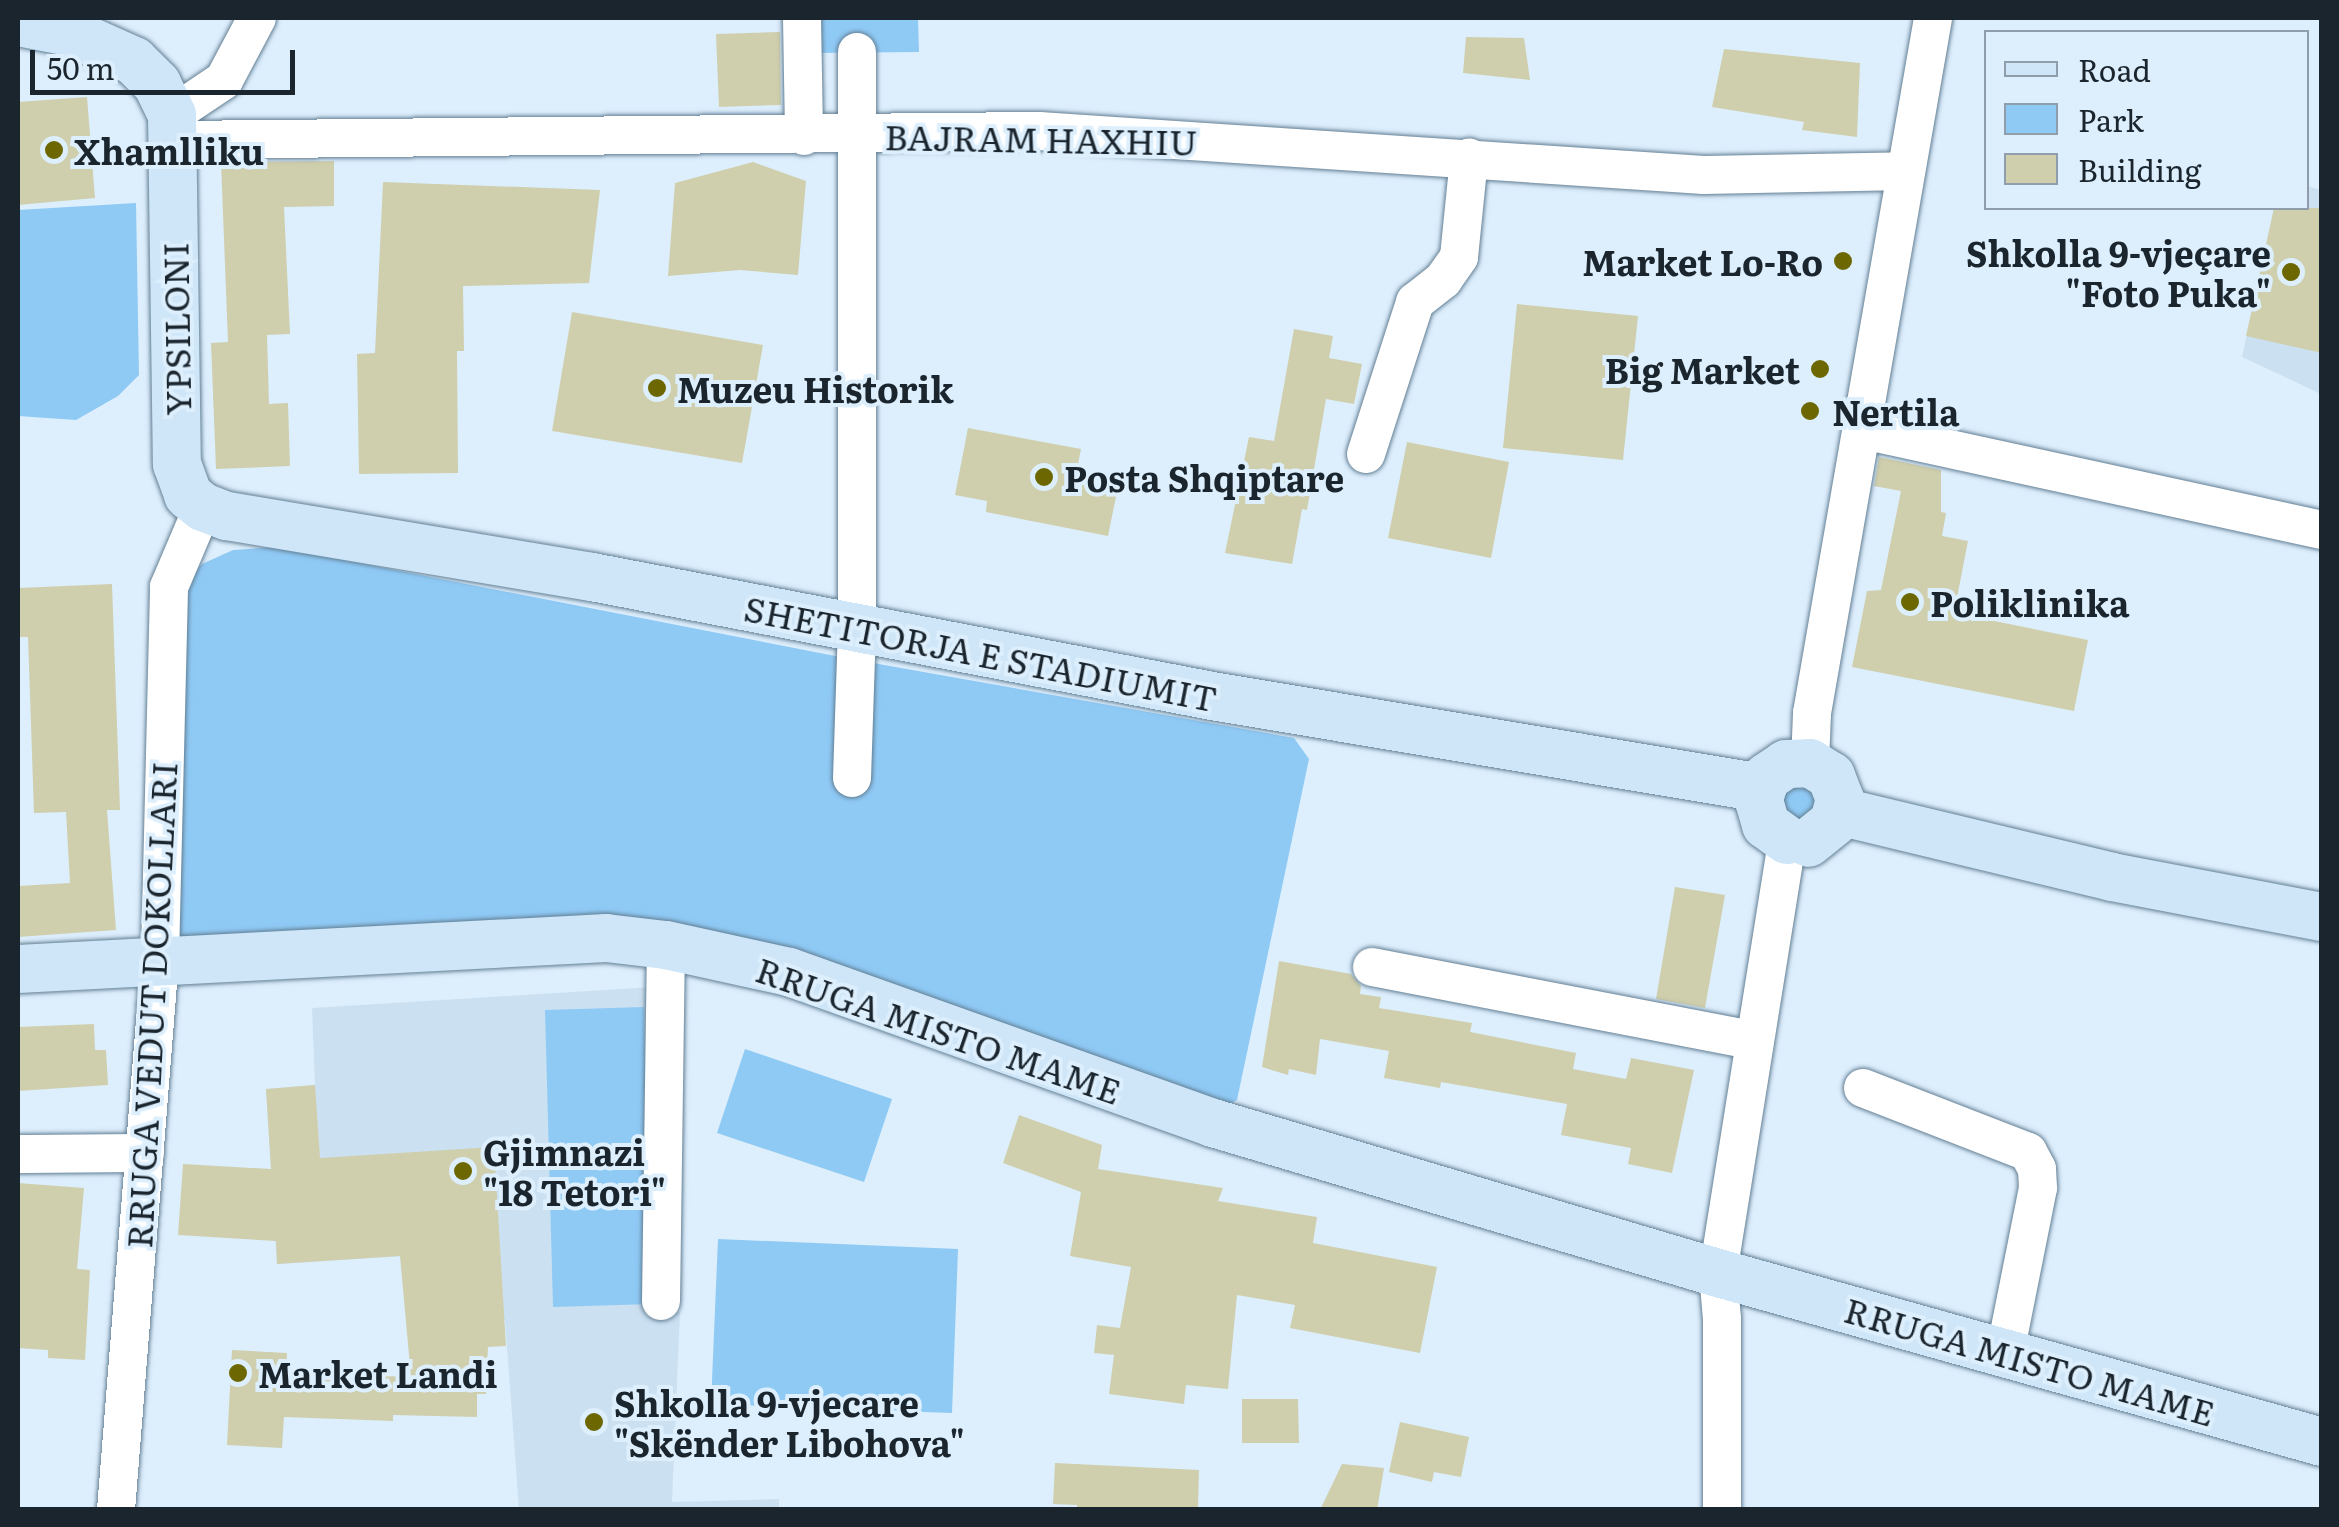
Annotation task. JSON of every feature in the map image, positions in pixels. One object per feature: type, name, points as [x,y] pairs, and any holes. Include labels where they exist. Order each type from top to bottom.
[{"type":"main road","points":[[18,22],[68,25],[134,61],[157,84],[174,128]]},
{"type":"main road","name":"YPSILONI","points":[[174,128],[177,464],[188,495],[203,508]]},
{"type":"main road","name":"SHETITORJA E STADIUMIT","points":[[203,508],[227,516],[592,577],[857,630],[1532,752],[1762,788]]},
{"type":"main road","points":[[1811,832],[1840,799],[1831,776],[1810,763],[1786,764],[1762,788],[1759,801],[1766,824],[1811,832],[2112,877],[2322,917]]},
{"type":"main road","name":"RRUGA MISTO MAME","points":[[18,968],[606,938],[666,945],[790,972],[1213,1123],[1726,1290],[2004,1353],[2322,1442]]},
{"type":"street","points":[[174,128],[224,80],[257,18]]},
{"type":"street","points":[[802,18],[804,136]]},
{"type":"street","points":[[1810,763],[1812,713],[1933,18]]},
{"type":"street","points":[[852,778],[857,630],[857,52]]},
{"type":"street","name":"BAJRAM HAXHIU","points":[[174,128],[804,136],[1039,131],[1704,174],[1906,171]]},
{"type":"street","points":[[1366,454],[1414,302],[1443,280],[1459,257],[1469,158]]},
{"type":"street","points":[[1863,430],[2322,530]]},
{"type":"street","name":"RRUGA VEDUT DOKOLLARI","points":[[116,1510],[160,958],[169,587],[203,508]]},
{"type":"street","points":[[1722,1510],[1726,1290],[1752,1040],[1811,832]]},
{"type":"street","points":[[1726,1290],[1811,832]]},
{"type":"street","points":[[660,1301],[666,945]]},
{"type":"street","points":[[1372,968],[1752,1040]]},
{"type":"street","points":[[1863,1088],[2028,1152],[2037,1169],[2038,1188],[2004,1353]]},
{"type":"street","points":[[18,1154],[144,1152]]},
{"type":"shaded area","name":"Shkolla 9-vjeçare \"Foto Puka\"","points":[[2309,187],[2321,190],[2321,394],[2242,357],[2274,210],[2309,210]]},
{"type":"shaded area","name":"Gjimnazi \"18 Tetori\"","points":[[654,987],[654,1310],[680,1312],[672,1502],[779,1499],[779,1509],[519,1509],[505,1320],[455,1322],[450,1253],[277,1264],[266,1089],[315,1085],[312,1008]]},
{"type":"green space","points":[[811,18],[918,18],[919,52],[812,53]]},
{"type":"green space","points":[[136,203],[139,375],[118,396],[76,420],[18,416],[18,210]]},
{"type":"green space","points":[[277,547],[856,660],[1294,738],[1309,759],[1237,1100],[1218,1110],[827,967],[186,939],[175,933],[173,615],[191,575],[202,564],[233,550]]},
{"type":"green space","points":[[1800,775],[1822,804],[1803,825],[1772,798]]},
{"type":"green space","points":[[644,1007],[651,1304],[553,1307],[545,1010]]},
{"type":"green space","points":[[745,1049],[892,1099],[864,1182],[717,1133]]},
{"type":"green space","points":[[718,1239],[958,1249],[952,1413],[711,1404]]},
{"type":"building","points":[[780,32],[781,105],[719,107],[716,34]]},
{"type":"building","points":[[1466,37],[1524,38],[1530,80],[1463,73]]},
{"type":"building","points":[[1724,49],[1860,63],[1857,137],[1802,130],[1804,122],[1712,107]]},
{"type":"building","name":"Xhamlliku","points":[[87,97],[95,198],[18,205],[18,102]]},
{"type":"building","points":[[334,161],[334,206],[284,207],[290,334],[267,335],[269,404],[288,403],[290,466],[216,469],[211,343],[228,342],[221,162]]},
{"type":"building","points":[[753,162],[806,181],[798,275],[740,270],[668,276],[675,183]]},
{"type":"building","points":[[383,182],[600,190],[589,283],[463,286],[464,351],[457,351],[458,473],[359,474],[357,354],[375,353]]},
{"type":"building","name":"Shkolla 9-vjeçare \"Foto Puka\"","points":[[2322,208],[2322,353],[2246,336],[2274,210]]},
{"type":"building","points":[[1517,304],[1638,316],[1623,460],[1503,448]]},
{"type":"building","name":"Muzeu Historik","points":[[572,312],[763,345],[742,463],[552,431]]},
{"type":"building","points":[[1294,329],[1333,336],[1329,358],[1362,364],[1354,404],[1326,399],[1307,510],[1302,509],[1292,564],[1225,553],[1249,437],[1274,441]]},
{"type":"building","points":[[968,428],[1081,449],[1076,474],[1119,482],[1108,536],[986,512],[987,501],[955,495]]},
{"type":"building","points":[[1407,442],[1509,462],[1491,558],[1388,538]]},
{"type":"building","name":"Poliklinika","points":[[1879,457],[1941,470],[1941,512],[1946,513],[1942,536],[1968,541],[1954,613],[2088,640],[2074,711],[1852,667],[1867,591],[1881,590],[1901,491],[1874,486]]},
{"type":"building","points":[[112,584],[120,810],[107,810],[116,930],[18,937],[18,886],[70,883],[66,812],[34,813],[28,637],[18,637],[18,588]]},
{"type":"building","points":[[1675,887],[1725,895],[1705,1008],[1656,999]]},
{"type":"building","points":[[1279,961],[1351,974],[1361,986],[1360,994],[1381,997],[1379,1008],[1472,1023],[1470,1032],[1576,1053],[1573,1069],[1626,1079],[1631,1058],[1694,1070],[1672,1173],[1628,1164],[1631,1148],[1561,1135],[1567,1104],[1441,1082],[1440,1088],[1384,1078],[1389,1051],[1320,1039],[1316,1075],[1289,1069],[1288,1075],[1262,1067]]},
{"type":"building","points":[[94,1024],[95,1050],[106,1050],[108,1085],[18,1091],[18,1027]]},
{"type":"building","points":[[315,1085],[320,1158],[494,1147],[506,1346],[488,1347],[486,1394],[477,1394],[477,1417],[393,1415],[393,1421],[284,1417],[282,1448],[227,1445],[232,1350],[287,1353],[286,1372],[411,1377],[400,1256],[277,1264],[276,1241],[178,1235],[183,1164],[271,1169],[266,1089]]},
{"type":"building","points":[[1019,1115],[1102,1145],[1098,1169],[1223,1188],[1218,1201],[1317,1217],[1313,1243],[1437,1267],[1420,1353],[1290,1328],[1295,1305],[1237,1295],[1228,1389],[1186,1385],[1184,1404],[1109,1394],[1114,1355],[1094,1353],[1097,1325],[1120,1328],[1131,1267],[1070,1256],[1081,1192],[1003,1163]]},
{"type":"building","points":[[18,1183],[84,1188],[77,1269],[90,1270],[85,1360],[48,1358],[48,1350],[18,1348]]},
{"type":"building","points":[[1242,1399],[1298,1399],[1299,1443],[1242,1443]]},
{"type":"building","points":[[1400,1422],[1469,1437],[1461,1477],[1434,1472],[1432,1482],[1389,1472]]},
{"type":"building","points":[[1055,1463],[1199,1470],[1198,1508],[1077,1510],[1077,1505],[1053,1504]]},
{"type":"building","points":[[1342,1464],[1384,1468],[1377,1510],[1320,1510]]},
{"type":"place","name":"Xhamlliku","points":[[54,150]]},
{"type":"place","name":"Market Lo-Ro","points":[[1843,261]]},
{"type":"place","name":"Shkolla 9-vjeçare \"Foto Puka\"","points":[[2291,272]]},
{"type":"place","name":"Big Market","points":[[1820,369]]},
{"type":"place","name":"Muzeu Historik","points":[[657,388]]},
{"type":"place","name":"Nertila","points":[[1810,411]]},
{"type":"place","name":"Posta Shqiptare","points":[[1044,477]]},
{"type":"place","name":"Poliklinika","points":[[1910,602]]},
{"type":"place","name":"Gjimnazi \"18 Tetori\"","points":[[463,1171]]},
{"type":"place","name":"Market Landi","points":[[238,1373]]},
{"type":"place","name":"Shkolla 9-vjecare \"Skënder Libohova\"","points":[[594,1422]]}]
